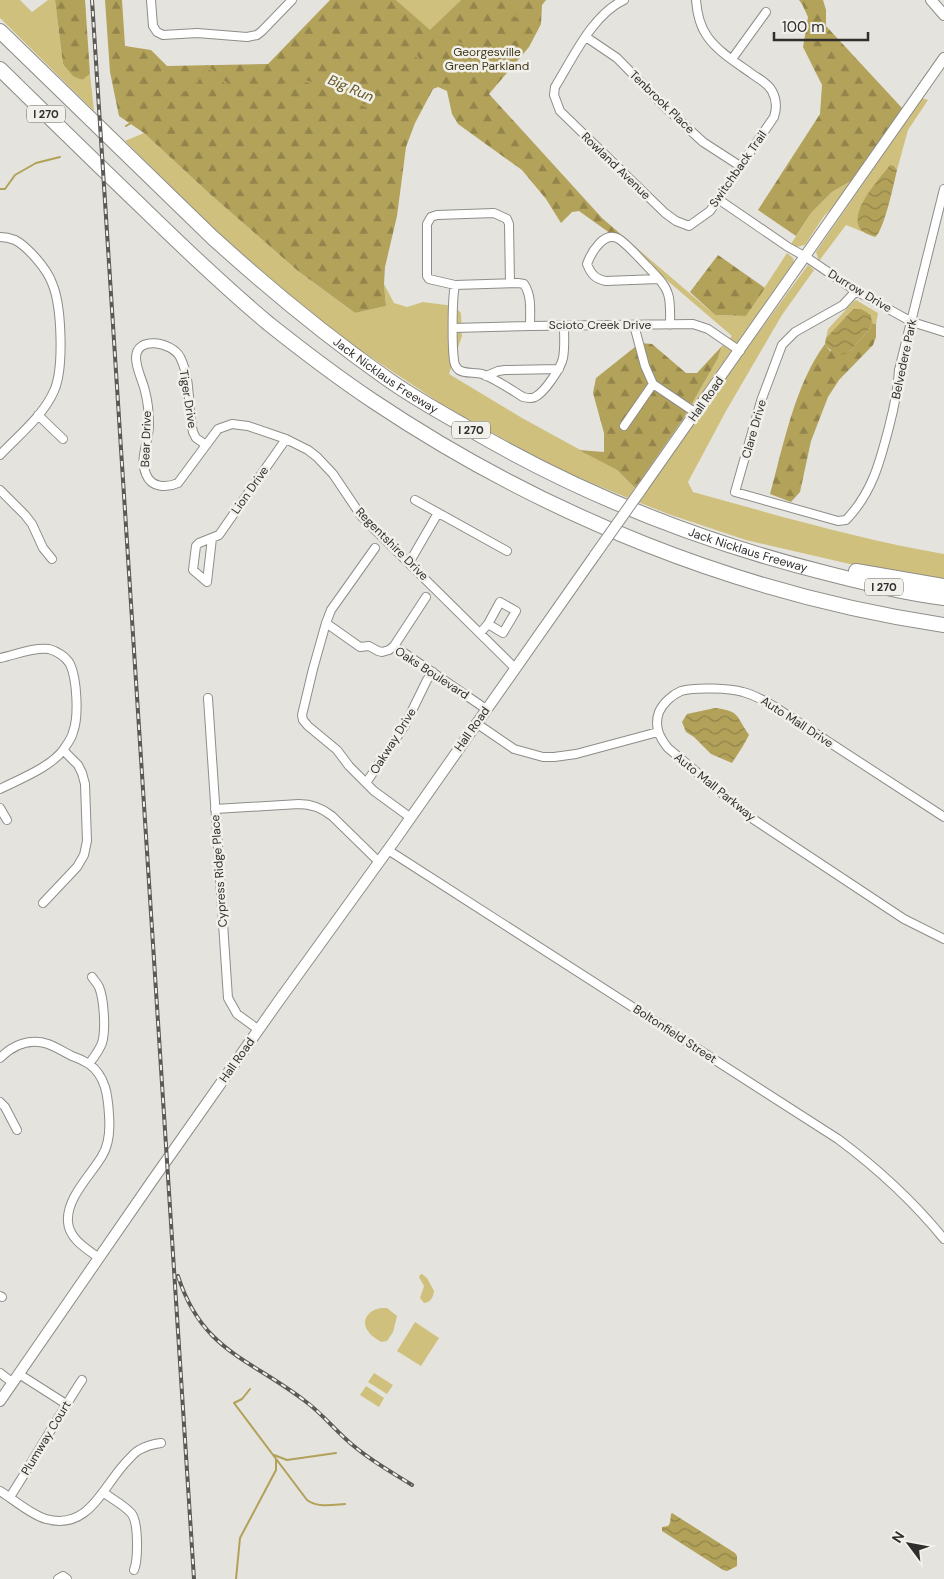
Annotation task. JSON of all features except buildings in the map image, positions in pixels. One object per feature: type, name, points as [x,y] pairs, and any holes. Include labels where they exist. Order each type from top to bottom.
[{"type":"highway","name":"Jack Nicklaus Freeway","points":[[0,31],[246,268],[336,342],[422,402],[510,453],[615,502],[691,533],[768,558],[825,573],[887,588],[944,598]]},
{"type":"highway","name":"I 270","points":[[0,69],[182,247],[267,322],[341,379],[428,436],[558,506],[639,541],[705,566],[757,583],[846,606],[944,626]]},
{"type":"highway","points":[[825,573],[846,569],[944,586]]},
{"type":"main road","points":[[931,0],[944,15]]},
{"type":"main road","name":"Hall Road","points":[[0,1401],[258,1030],[411,818],[944,58]]},
{"type":"street","points":[[151,0],[153,26],[157,32],[163,35],[197,33],[248,37],[257,35],[262,31],[292,0]]},
{"type":"street","points":[[586,37],[604,14],[624,0]]},
{"type":"street","points":[[696,0],[702,28],[715,45],[732,59],[766,12]]},
{"type":"street","name":"Rowland Avenue","points":[[586,37],[555,87],[554,95],[560,111],[664,213],[676,221],[689,226]]},
{"type":"street","name":"Tenbrook Place","points":[[586,37],[617,58],[665,107],[703,142],[740,166]]},
{"type":"street","name":"Switchback Trail","points":[[689,226],[710,211],[774,117],[776,104],[770,88],[732,59]]},
{"type":"street","name":"Belvedere Park","points":[[846,520],[855,511],[878,467],[898,391],[899,370],[944,189]]},
{"type":"street","name":"Durrow Drive","points":[[718,199],[856,291],[912,322],[944,332]]},
{"type":"street","points":[[510,283],[509,224],[507,218],[494,213],[437,215],[431,217],[428,224],[427,276],[433,281],[455,285],[524,284],[529,296],[530,326]]},
{"type":"street","points":[[0,237],[15,240],[38,261],[52,280],[56,292],[61,352],[60,368],[54,391],[47,404],[0,455]]},
{"type":"street","points":[[658,279],[600,280],[590,273],[587,264],[593,250],[606,238],[614,237],[619,239],[663,284],[668,294],[670,324]]},
{"type":"street","points":[[455,285],[454,360],[459,370],[486,376],[523,397],[536,397],[559,369],[564,356],[564,326]]},
{"type":"street","name":"Clare Drive","points":[[846,520],[838,521],[736,492],[761,401],[782,345],[795,332],[843,304],[856,291]]},
{"type":"street","name":"Scioto Creek Drive","points":[[453,328],[693,324],[701,326],[740,351]]},
{"type":"street","points":[[634,325],[652,384],[696,413]]},
{"type":"street","name":"Tiger Drive","points":[[146,344],[162,344],[177,351],[181,358],[188,383],[192,432],[196,438],[206,445]]},
{"type":"street","name":"Bear Drive","points":[[146,344],[137,352],[136,358],[148,411],[149,427],[144,466],[148,478]]},
{"type":"street","points":[[486,376],[505,370],[559,369]]},
{"type":"street","points":[[624,426],[652,384]]},
{"type":"street","points":[[38,415],[63,439]]},
{"type":"street","name":"Regentshire Drive","points":[[148,478],[156,485],[161,486],[170,486],[178,483],[218,429],[232,424],[248,426],[286,439],[308,450],[323,461],[362,517],[515,668]]},
{"type":"street","name":"Lion Drive","points":[[212,538],[207,582],[193,570],[196,546],[199,542],[219,535],[286,439]]},
{"type":"street","points":[[0,490],[32,524],[42,548],[52,559]]},
{"type":"street","points":[[415,500],[507,550]]},
{"type":"street","points":[[409,563],[438,513]]},
{"type":"street","points":[[375,548],[332,608],[326,622],[302,708],[303,720],[337,750],[349,766],[374,791],[411,818]]},
{"type":"street","points":[[394,646],[426,597]]},
{"type":"street","name":"Oaks Boulevard","points":[[326,622],[360,646],[369,646],[378,652],[389,650],[394,646],[486,709]]},
{"type":"street","points":[[480,633],[488,624]]},
{"type":"street","points":[[0,658],[33,650],[48,649],[62,655],[71,666],[74,679],[76,711],[74,732],[63,750],[46,765],[0,789]]},
{"type":"street","name":"Oakway Drive","points":[[366,783],[405,724],[433,672]]},
{"type":"street","name":"Auto Mall Drive","points":[[658,732],[657,722],[661,708],[672,696],[681,692],[724,688],[742,691],[757,696],[775,707],[944,817]]},
{"type":"street","name":"Cypress Ridge Place","points":[[208,698],[228,998],[237,1014],[258,1030]]},
{"type":"street","points":[[476,723],[514,749],[543,757],[576,754],[658,732]]},
{"type":"street","name":"Auto Mall Parkway","points":[[658,732],[668,748],[682,761],[750,817],[904,919],[944,939]]},
{"type":"street","points":[[43,903],[77,867],[84,855],[87,841],[85,784],[78,764],[63,750]]},
{"type":"street","points":[[215,809],[308,804],[325,810],[379,862]]},
{"type":"street","points":[[0,808],[7,820]]},
{"type":"street","name":"Boltonfield Street","points":[[388,850],[838,1139],[887,1178],[944,1239]]},
{"type":"street","points":[[89,1064],[102,1042],[104,1030],[101,996],[92,976]]},
{"type":"street","points":[[0,1058],[11,1048],[18,1045],[34,1042],[50,1045],[89,1064],[96,1071],[106,1088],[110,1122],[104,1154],[70,1205],[68,1214],[68,1224],[77,1241],[99,1258]]},
{"type":"street","points":[[0,1102],[5,1107],[17,1130]]},
{"type":"street","points":[[0,1374],[16,1378],[66,1404]]},
{"type":"street","name":"Plumway Court","points":[[10,1497],[43,1446],[54,1422],[82,1380]]},
{"type":"street","points":[[0,1491],[45,1519],[61,1521],[74,1519],[85,1513],[118,1470],[137,1450],[161,1443]]},
{"type":"street","points":[[103,1492],[133,1514],[137,1554],[134,1570]]},
{"type":"street","points":[[58,1579],[63,1576],[67,1579]]},
{"type":"shaded area","points":[[0,0],[20,0],[32,12],[48,0],[55,0],[63,64],[81,80],[90,74],[94,111],[0,18]]},
{"type":"shaded area","points":[[396,0],[461,0],[430,31]]},
{"type":"shaded area","points":[[922,98],[928,100],[908,130],[897,170],[894,166],[859,225],[863,232],[846,225],[819,261],[816,252]]},
{"type":"shaded area","points":[[144,133],[298,271],[355,313],[386,306],[384,284],[394,303],[407,307],[423,302],[454,306],[461,313],[462,336],[449,374],[522,418],[617,470],[635,488],[628,498],[572,475],[443,405],[363,352],[304,309],[232,247],[125,141]]},
{"type":"shaded area","points":[[856,178],[838,202],[824,216],[805,245],[796,247],[791,244],[811,213],[832,192]]},
{"type":"shaded area","points":[[624,237],[715,315],[746,316],[787,253],[793,258],[794,262],[683,419],[717,360],[722,346],[732,336],[621,241]]},
{"type":"shaded area","points":[[808,265],[814,270],[782,315],[726,411],[688,482],[693,492],[849,534],[944,554],[944,581],[906,577],[746,540],[638,502],[715,392]]},
{"type":"shaded area","points":[[856,300],[878,313],[876,324],[872,323],[871,315],[853,309],[826,338],[828,329]]},
{"type":"shaded area","points":[[422,1274],[427,1278],[434,1291],[431,1299],[424,1303],[420,1298],[424,1286],[419,1277]]},
{"type":"shaded area","points":[[381,1308],[387,1308],[397,1316],[393,1332],[387,1341],[381,1342],[369,1333],[365,1319],[370,1313]]},
{"type":"shaded area","points":[[415,1322],[439,1338],[421,1366],[397,1351]]},
{"type":"shaded area","points":[[374,1373],[393,1385],[387,1394],[368,1382]]},
{"type":"shaded area","points":[[366,1386],[384,1398],[379,1407],[360,1395]]},
{"type":"green space","points":[[55,0],[85,0],[90,74],[82,80],[73,76],[63,64]]},
{"type":"green space","name":"Georgesville Green Parkland","points":[[105,0],[122,0],[125,46],[151,50],[167,66],[268,64],[330,0],[396,0],[430,30],[461,0],[546,0],[542,5],[541,24],[529,47],[489,94],[602,218],[624,237],[621,241],[579,211],[572,212],[561,223],[546,199],[522,170],[458,124],[452,114],[447,91],[438,87],[433,89],[415,123],[406,147],[397,216],[385,267],[386,306],[355,313],[298,271],[144,133],[119,116],[110,72]]},
{"type":"green space","points":[[799,0],[823,0],[826,10],[826,26],[902,108],[856,178],[832,192],[811,213],[796,236],[758,210],[820,114],[822,85],[803,47],[808,17]]},
{"type":"green space","points":[[718,255],[765,288],[746,316],[715,315],[690,292]]},
{"type":"green space","points":[[872,323],[876,324],[876,337],[873,345],[839,380],[828,397],[811,441],[800,492],[791,502],[770,494],[791,416],[815,360],[825,344],[830,351],[850,351],[869,330]]},
{"type":"green space","points":[[640,343],[652,344],[686,373],[697,373],[722,346],[717,360],[683,419],[635,488],[617,470],[579,450],[604,452],[604,433],[593,393],[596,378]]},
{"type":"water","points":[[890,165],[894,166],[897,170],[885,217],[875,237],[861,230],[858,223],[858,214],[866,196]]},
{"type":"water","points":[[853,309],[861,309],[871,315],[872,323],[869,330],[850,351],[843,355],[836,354],[825,344],[826,338]]},
{"type":"water","points":[[715,708],[733,713],[749,735],[732,763],[711,754],[694,737],[686,732],[682,722],[687,714]]},
{"type":"water","points":[[672,1513],[735,1553],[737,1556],[737,1566],[727,1571],[723,1570],[662,1531],[662,1527],[668,1526],[670,1523]]},
{"type":"waterway","name":"Big Run","points":[[126,126],[195,84],[207,66],[229,86],[262,90],[303,80],[347,96],[374,111],[398,86],[419,94],[429,76],[416,55],[421,37],[438,36],[491,54],[521,36],[529,20],[512,15],[508,6],[519,0]]},
{"type":"waterway","name":"Big Run","points":[[0,189],[5,189],[15,175],[36,163],[60,157]]},
{"type":"waterway","points":[[250,1389],[242,1399],[234,1403],[307,1500],[320,1505],[345,1504]]},
{"type":"waterway","points":[[274,1455],[287,1460],[336,1453]]},
{"type":"waterway","points":[[236,1579],[240,1538],[276,1470],[276,1460]]},
{"type":"railway","points":[[92,0],[194,1579]]},
{"type":"railway","points":[[178,1276],[188,1301],[200,1321],[214,1337],[229,1350],[305,1401],[348,1442],[412,1485]]}]
